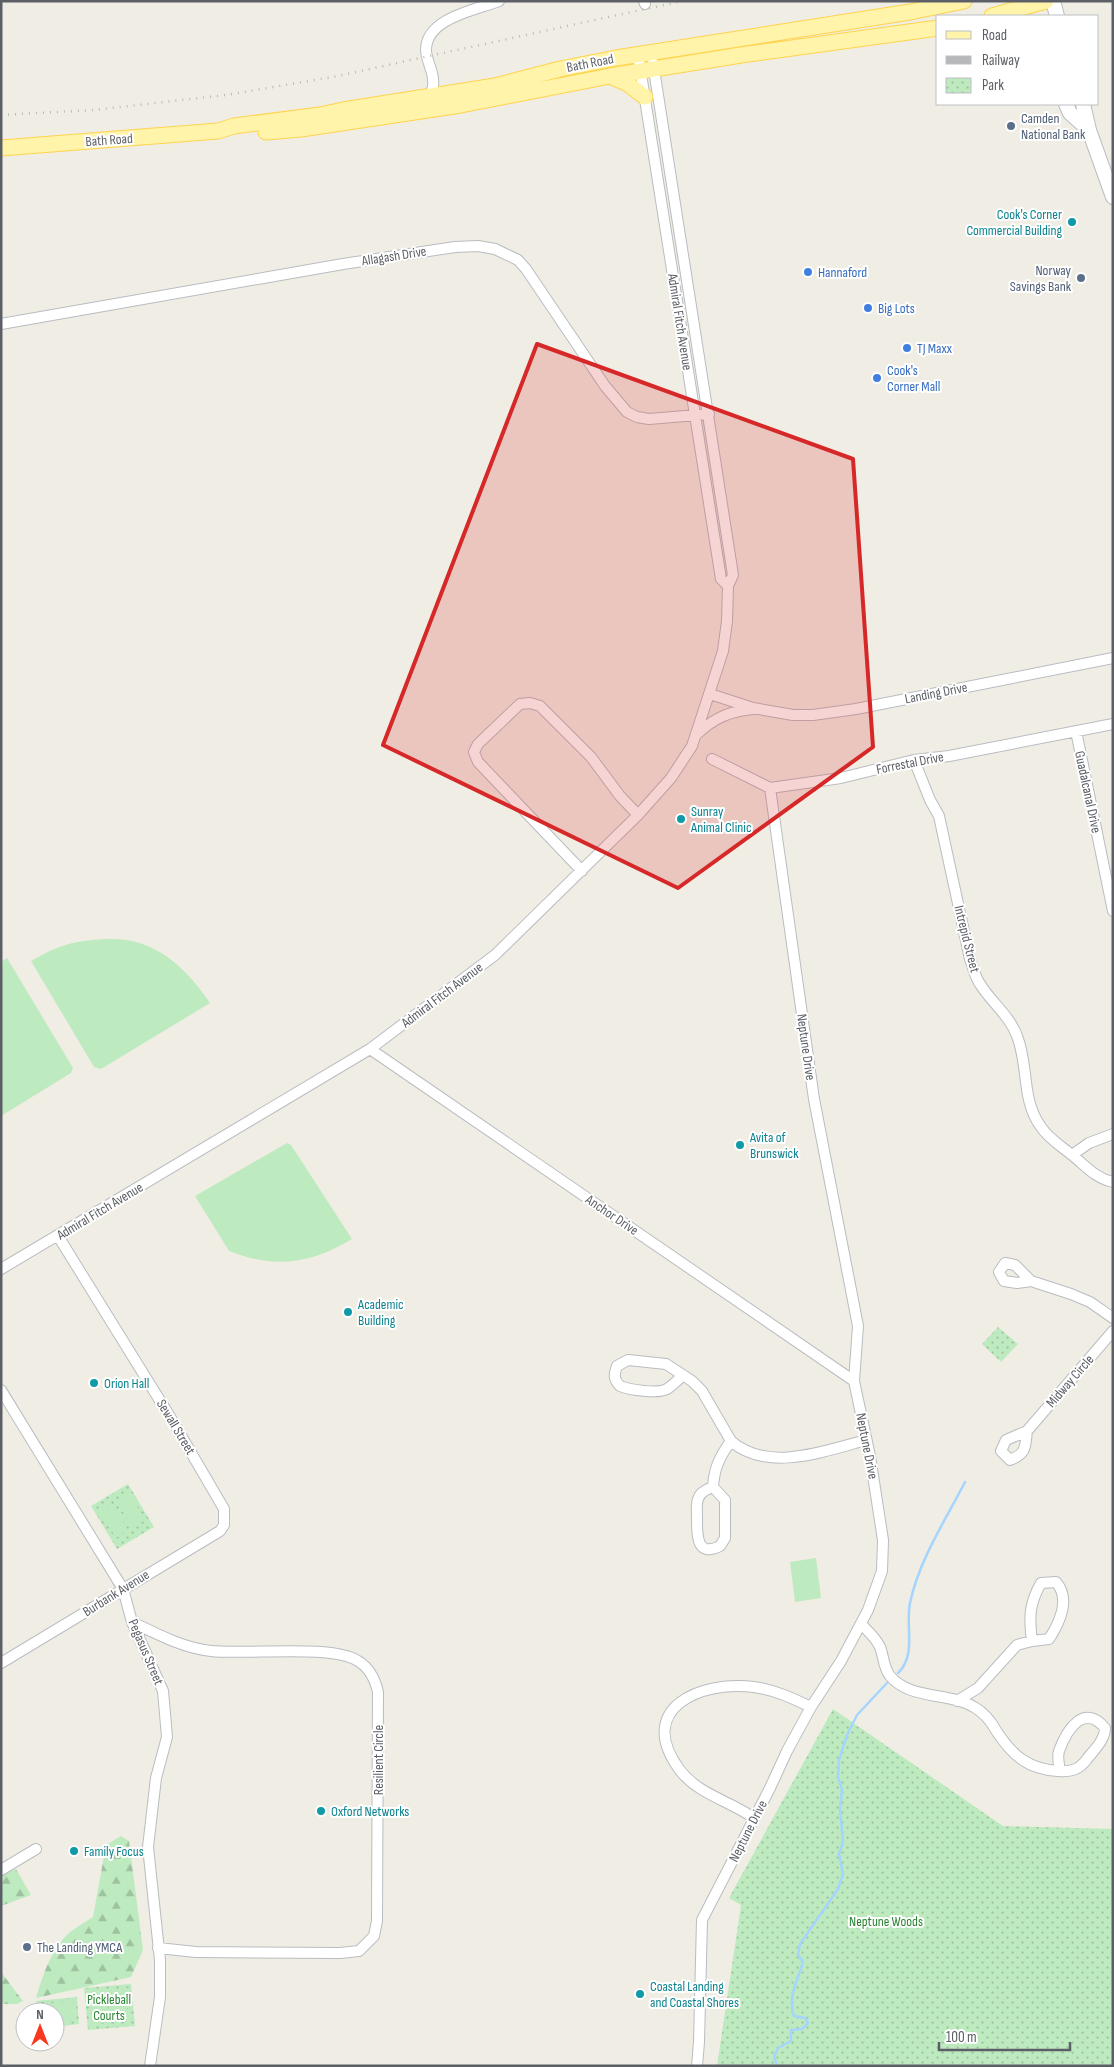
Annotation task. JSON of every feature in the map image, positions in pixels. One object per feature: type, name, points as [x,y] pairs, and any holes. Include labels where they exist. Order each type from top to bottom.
[{"type":"main road","name":"Bath Road","points":[[1,148],[218,131],[234,126],[320,115],[509,83],[560,69],[910,12],[964,1]]},
{"type":"main road","points":[[996,15],[1028,8],[1046,1]]},
{"type":"main road","points":[[1053,1],[1057,15]]},
{"type":"main road","name":"Bath Road","points":[[218,131],[224,134],[301,129],[462,105],[647,70],[936,28]]},
{"type":"main road","points":[[610,76],[628,84],[645,97]]},
{"type":"main road","points":[[1066,105],[1070,113],[1089,130]]},
{"type":"main road","points":[[1083,105],[1089,130],[1113,197]]},
{"type":"street","points":[[430,96],[434,81],[426,55],[427,40],[438,27],[457,14],[472,11],[499,1]]},
{"type":"street","name":"Admiral Fitch Avenue","points":[[1,1269],[370,1049],[495,955],[638,814],[671,778],[692,746],[723,651],[727,621],[728,586],[733,574],[709,414],[645,54]]},
{"type":"street","name":"Admiral Fitch Avenue","points":[[647,70],[645,97],[721,579],[728,586]]},
{"type":"street","name":"Allagash Drive","points":[[1,324],[343,264],[455,246],[478,246],[495,249],[518,260],[605,386],[627,412],[637,417],[649,419],[709,414]]},
{"type":"street","name":"Landing Drive","points":[[710,694],[758,709],[813,715],[833,713],[1113,658]]},
{"type":"street","points":[[582,871],[478,762],[474,752],[478,744],[520,704],[530,703],[540,706],[591,757],[620,796],[638,814]]},
{"type":"street","name":"Landing Drive","points":[[697,734],[710,721],[720,715],[734,711],[758,709]]},
{"type":"street","name":"Forrestal Drive","points":[[770,788],[842,778],[914,760],[948,756],[1113,724]]},
{"type":"street","name":"Guadalcanal Drive","points":[[1076,731],[1113,911]]},
{"type":"street","points":[[712,758],[770,788]]},
{"type":"street","name":"Intrepid Street","points":[[914,760],[930,800],[940,816],[970,959],[978,982],[1006,1017],[1017,1035],[1023,1055],[1028,1097],[1034,1116],[1042,1129],[1055,1142],[1095,1175],[1113,1182]]},
{"type":"street","name":"Neptune Drive","points":[[697,2066],[700,2042],[702,1920],[811,1707],[841,1661],[861,1624],[882,1571],[883,1540],[870,1456],[854,1381],[858,1326],[814,1098],[770,788]]},
{"type":"street","name":"Anchor Drive","points":[[370,1049],[854,1381]]},
{"type":"street","points":[[1072,1155],[1089,1143],[1113,1134]]},
{"type":"street","name":"Sewall Street","points":[[58,1236],[174,1422],[224,1509],[224,1519]]},
{"type":"street","points":[[1031,1281],[1090,1302],[1113,1318]]},
{"type":"street","name":"Midway Circle","points":[[1027,1431],[1113,1331]]},
{"type":"street","points":[[682,1376],[663,1390],[636,1390],[620,1386],[614,1374],[617,1366],[628,1360],[666,1364],[682,1376],[702,1391],[731,1441],[752,1454],[771,1458],[824,1452],[866,1440]]},
{"type":"street","name":"Pegasus Street","points":[[1,1390],[122,1589],[132,1622],[163,1691],[167,1737],[156,1778],[148,1847],[158,1948],[160,1997],[150,2066]]},
{"type":"street","points":[[713,1487],[701,1494],[697,1500],[697,1539],[703,1547],[710,1549],[720,1546],[724,1538],[726,1500],[713,1487],[714,1472],[720,1456],[731,1441]]},
{"type":"street","name":"Burbank Avenue","points":[[1,1663],[220,1531],[224,1525],[224,1519]]},
{"type":"street","points":[[957,1700],[978,1688],[1017,1645],[1049,1639],[1058,1624],[1064,1603],[1063,1590],[1056,1582],[1042,1583],[1037,1590],[1029,1616],[1032,1641]]},
{"type":"street","name":"Resilient Circle","points":[[132,1622],[170,1640],[209,1651],[244,1653],[314,1652],[344,1655],[359,1661],[371,1673],[378,1692],[377,1921],[374,1936],[359,1951],[340,1953],[196,1952],[158,1948]]},
{"type":"street","points":[[861,1624],[880,1647],[883,1661],[890,1676],[902,1686],[973,1706],[989,1718],[1007,1746],[1020,1759],[1036,1768],[1060,1771],[1071,1772],[1081,1767],[1106,1735],[1106,1728],[1098,1719],[1088,1716],[1078,1720],[1058,1752],[1060,1771]]},
{"type":"street","points":[[754,1818],[711,1795],[690,1781],[678,1769],[670,1754],[664,1729],[668,1715],[678,1701],[704,1690],[731,1686],[753,1687],[779,1692],[811,1707]]},
{"type":"street","points":[[1,1870],[36,1850]]},
{"type":"highlighted area","points":[[537,344],[853,459],[873,747],[678,888],[383,745]]},
{"type":"green space","points":[[105,939],[132,941],[156,950],[177,964],[210,1003],[101,1069],[94,1067],[31,961],[66,945]]},
{"type":"green space","points":[[7,958],[73,1068],[71,1073],[1,1116],[1,962]]},
{"type":"green space","points":[[287,1143],[291,1145],[352,1239],[322,1254],[292,1261],[261,1260],[229,1251],[195,1196]]},
{"type":"green space","points":[[998,1327],[1018,1344],[1001,1362],[982,1344]]},
{"type":"green space","points":[[128,1484],[154,1527],[117,1549],[91,1506]]},
{"type":"green space","points":[[129,1493],[145,1520],[133,1528],[116,1501]]},
{"type":"green space","points":[[112,1504],[128,1530],[116,1538],[100,1511]]},
{"type":"green space","points":[[816,1558],[821,1598],[795,1602],[790,1562]]},
{"type":"green space","name":"Neptune Woods","points":[[833,1709],[1003,1826],[1113,1829],[1113,2066],[717,2066],[741,1905],[729,1898]]},
{"type":"green space","points":[[121,1836],[129,1841],[143,1950],[131,1977],[36,1998],[45,1971],[58,1946],[70,1932],[93,1917],[106,1845]]},
{"type":"green space","points":[[16,1869],[31,1895],[1,1906],[1,1875]]},
{"type":"green space","points":[[1,1972],[23,2001],[15,2002],[15,2004],[1,2004]]},
{"type":"green space","name":"Pickleball Courts","points":[[131,1984],[135,2026],[88,2030],[84,1988]]},
{"type":"green space","points":[[129,1988],[129,1996],[112,1997],[111,1990]]},
{"type":"green space","points":[[106,1990],[106,1998],[89,2000],[88,1992]]},
{"type":"green space","points":[[77,1997],[79,2024],[65,2026],[65,2002],[36,2001]]},
{"type":"green space","points":[[130,2000],[130,2008],[113,2009],[112,2001]]},
{"type":"green space","points":[[74,2001],[75,2021],[65,2022],[65,2002],[63,2002]]},
{"type":"green space","points":[[107,2002],[108,2010],[90,2012],[89,2004]]},
{"type":"green space","points":[[131,2012],[132,2020],[114,2021],[114,2013]]},
{"type":"green space","points":[[108,2014],[109,2022],[91,2024],[90,2016]]},
{"type":"waterway","points":[[898,1673],[904,1666],[909,1649],[909,1612],[914,1587],[933,1541],[965,1482]]},
{"type":"waterway","points":[[777,2066],[774,2057],[778,2048],[791,2041],[791,2030],[802,2029],[808,2023],[805,2018],[794,2016],[792,2009],[792,1996],[803,1962],[798,1955],[800,1944],[838,1889],[843,1874],[839,1854],[843,1842],[840,1809],[842,1790],[838,1777],[839,1760],[847,1735],[857,1715],[887,1683]]},
{"type":"railway","points":[[1,115],[94,110],[226,95],[333,77],[682,1]]},
{"type":"place","name":"Camden National Bank","points":[[1011,126]]},
{"type":"place","name":"Cook's Corner Commercial Building","points":[[1072,222]]},
{"type":"place","name":"Hannaford","points":[[808,272]]},
{"type":"place","name":"Norway Savings Bank","points":[[1081,278]]},
{"type":"place","name":"Big Lots","points":[[868,308]]},
{"type":"place","name":"TJ Maxx","points":[[907,348]]},
{"type":"place","name":"Cook's Corner Mall","points":[[877,378]]},
{"type":"place","name":"Sunray Animal Clinic","points":[[681,819]]},
{"type":"place","name":"Avita of Brunswick","points":[[740,1145]]},
{"type":"place","name":"Academic Building","points":[[348,1312]]},
{"type":"place","name":"Orion Hall","points":[[94,1383]]},
{"type":"place","name":"Oxford Networks","points":[[321,1811]]},
{"type":"place","name":"Family Focus","points":[[74,1851]]},
{"type":"place","name":"The Landing YMCA","points":[[27,1947]]},
{"type":"place","name":"Coastal Landing and Coastal Shores","points":[[640,1994]]}]
